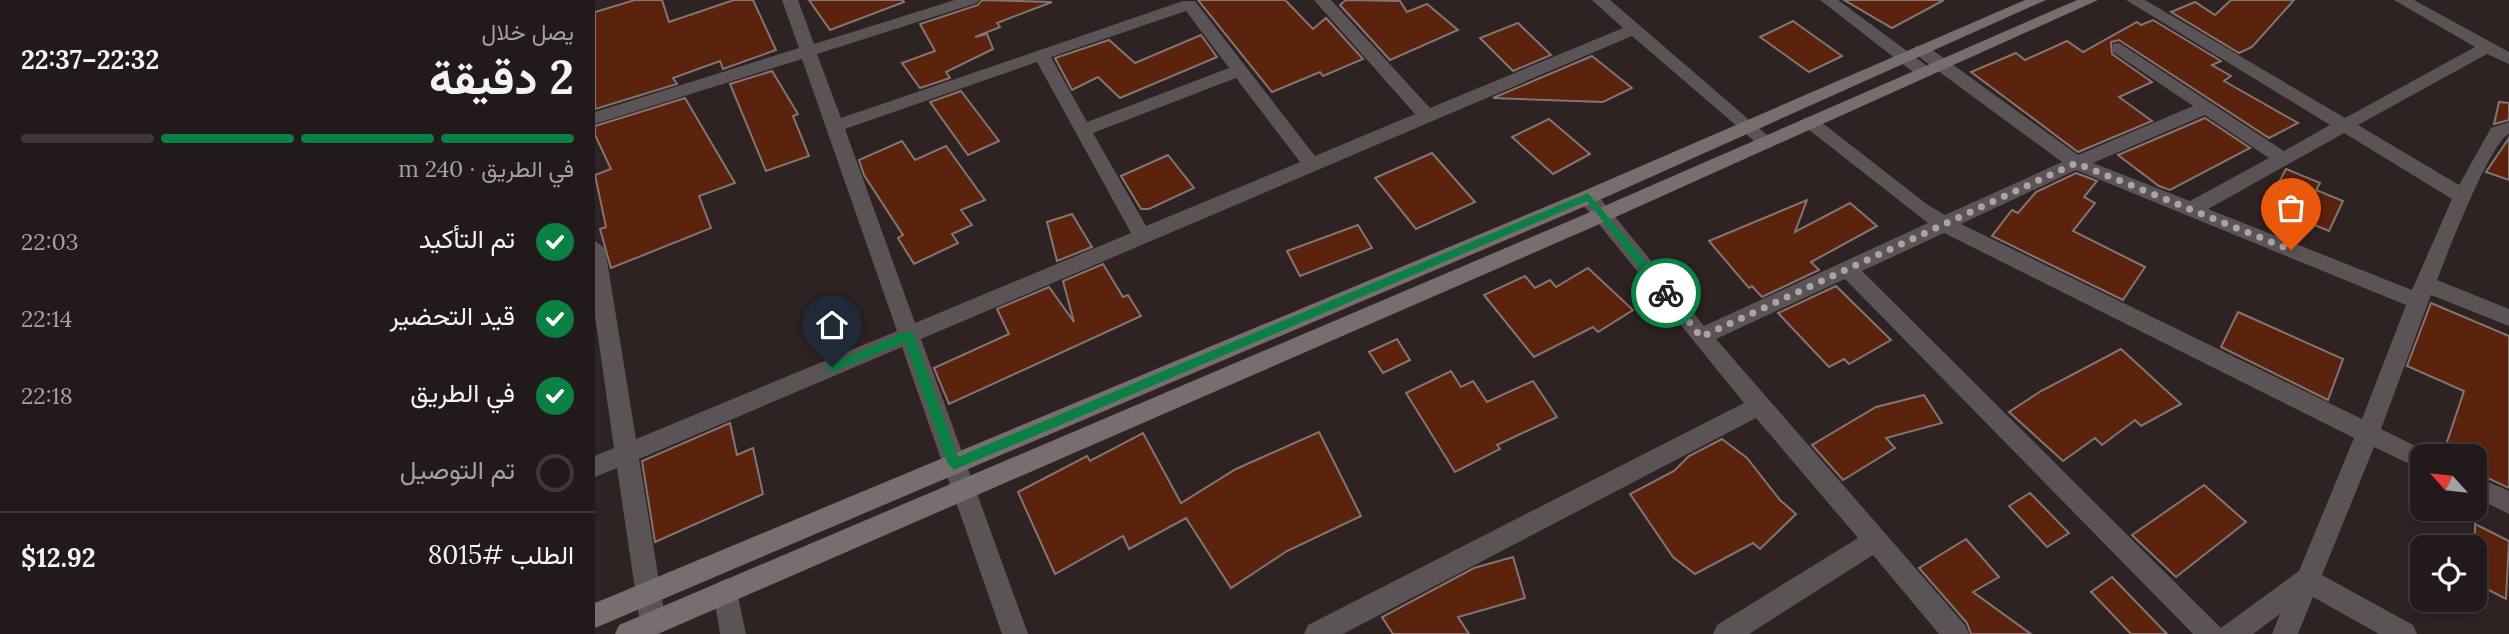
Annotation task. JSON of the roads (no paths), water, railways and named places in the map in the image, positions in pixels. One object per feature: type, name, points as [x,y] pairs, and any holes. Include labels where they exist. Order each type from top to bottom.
[{"type":"main road","points":[[628,634],[1595,206],[1748,126],[2038,0]]},
{"type":"main road","points":[[595,615],[954,464],[1595,206],[1766,142],[2090,0]]},
{"type":"street","points":[[790,0],[1016,634]]},
{"type":"street","points":[[595,118],[971,0]]},
{"type":"street","points":[[1322,0],[1427,116]]},
{"type":"street","points":[[1600,0],[1766,142]]},
{"type":"street","points":[[1828,0],[2076,163],[2190,210],[2420,292],[2509,318]]},
{"type":"street","points":[[2134,0],[2461,195]]},
{"type":"street","points":[[2402,0],[2509,59]]},
{"type":"street","points":[[835,126],[1189,4],[1312,165]]},
{"type":"street","points":[[595,467],[1634,29]]},
{"type":"street","points":[[2190,210],[2487,47]]},
{"type":"street","points":[[2119,48],[2283,159]]},
{"type":"street","points":[[1041,55],[1142,236]]},
{"type":"street","points":[[1083,130],[1240,70]]},
{"type":"street","points":[[1701,337],[2076,163],[2207,107]]},
{"type":"street","points":[[1811,122],[1921,211],[1944,224],[2410,454]]},
{"type":"street","points":[[2285,634],[2368,434],[2420,292],[2461,195],[2497,132],[2509,128]]},
{"type":"street","points":[[1595,206],[1701,337],[1956,634]]},
{"type":"street","points":[[595,248],[599,298],[627,453],[653,623]]},
{"type":"street","points":[[1847,269],[2211,634]]},
{"type":"street","points":[[1317,634],[1760,405]]},
{"type":"street","points":[[2487,492],[2509,503]]},
{"type":"street","points":[[1726,634],[1876,540]]},
{"type":"street","points":[[2232,634],[2307,580]]},
{"type":"street","points":[[2307,580],[2405,634]]},
{"type":"street","points":[[726,592],[733,634]]}]
